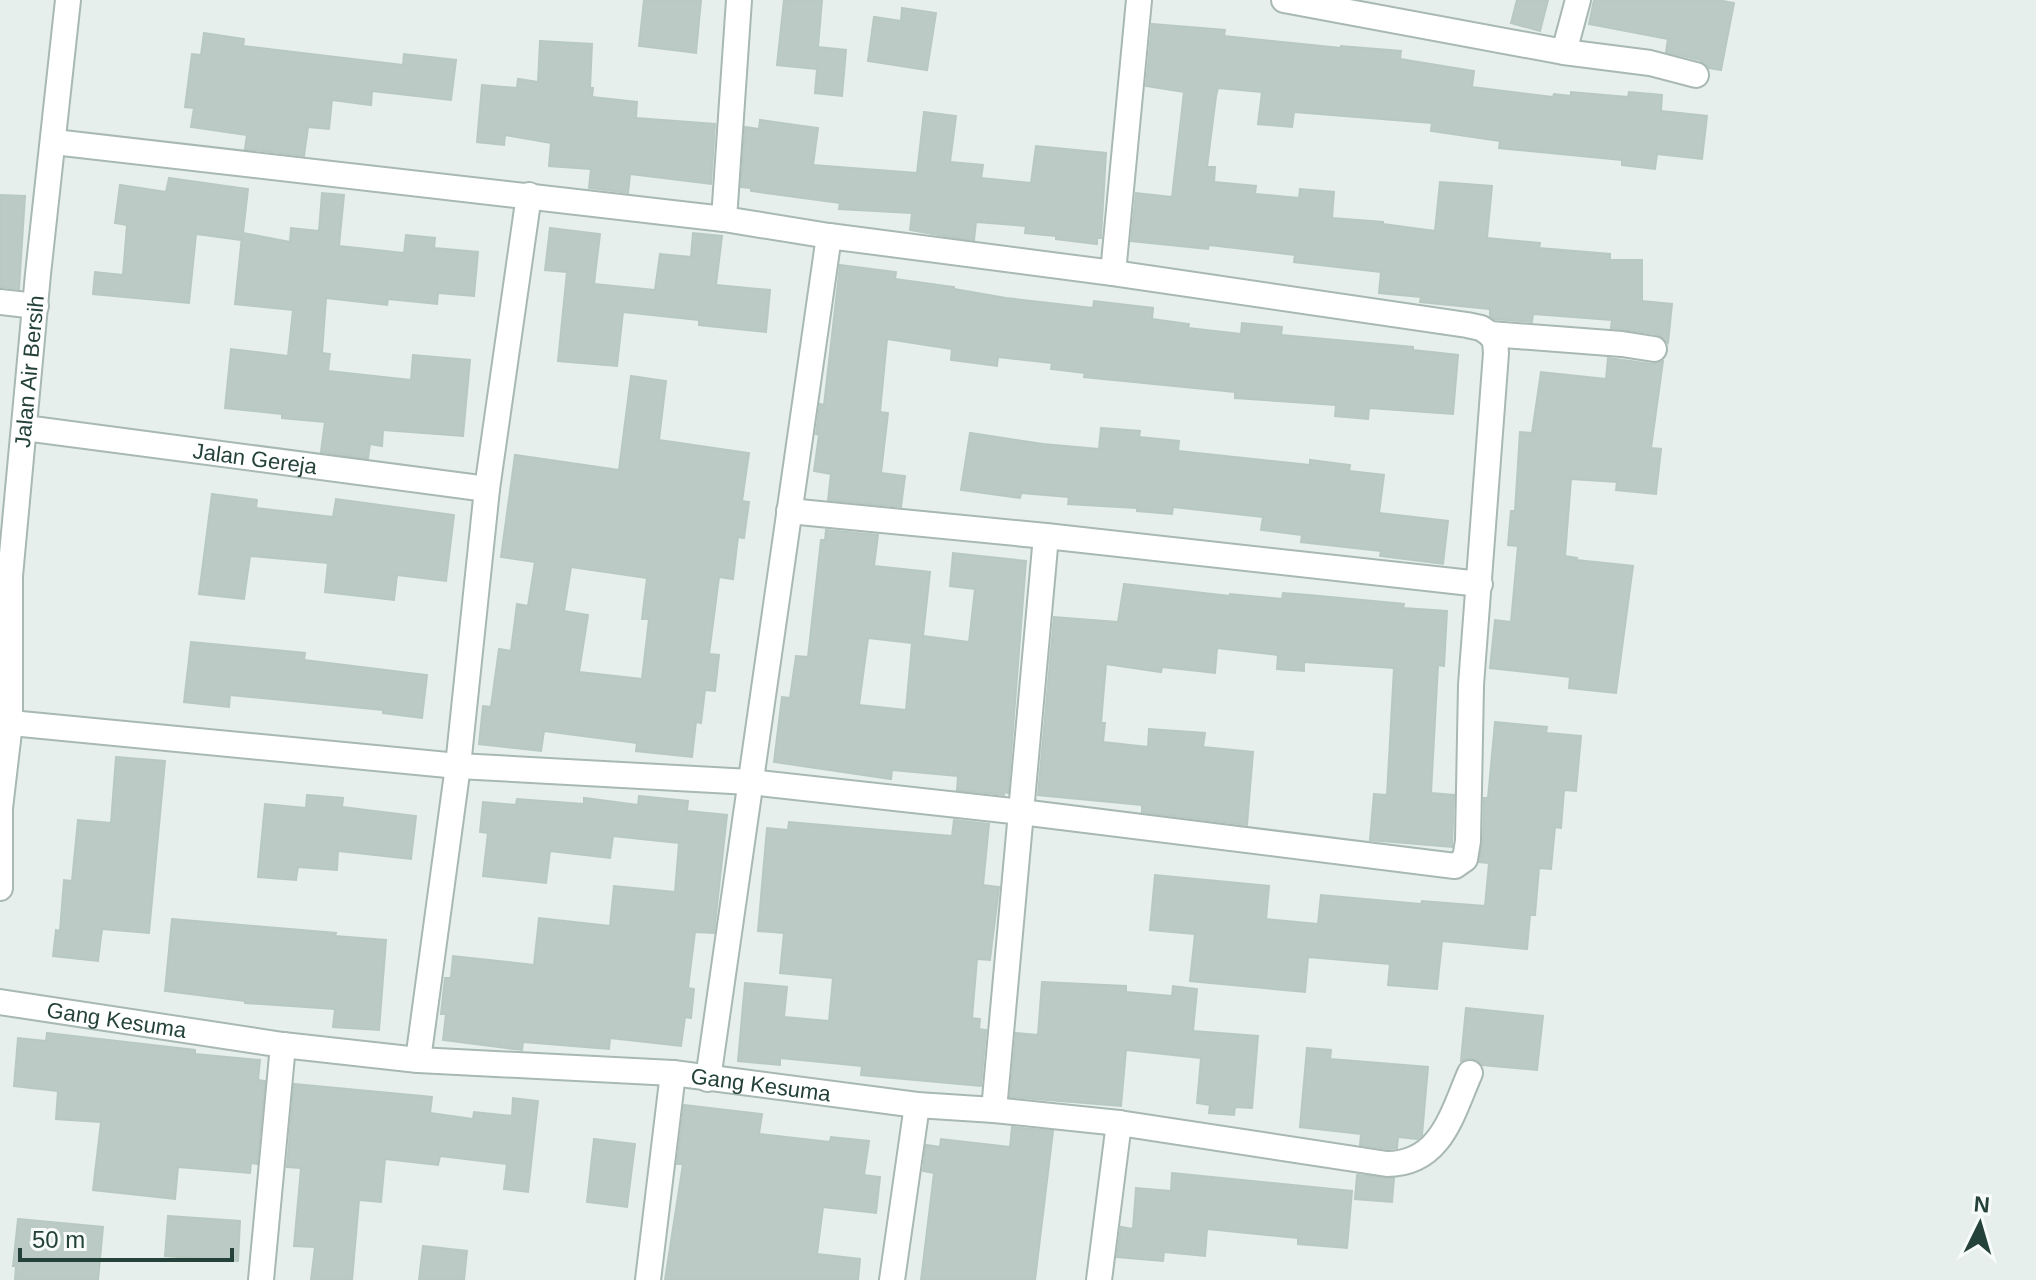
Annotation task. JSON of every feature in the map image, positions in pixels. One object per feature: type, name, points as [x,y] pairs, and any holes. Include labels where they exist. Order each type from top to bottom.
[{"type":"street","name":"Jalan Air Bersih","points":[[0,888],[5,575],[25,428],[68,0]]},
{"type":"street","points":[[724,219],[739,0]]},
{"type":"street","points":[[1113,273],[1139,0]]},
{"type":"street","points":[[1284,0],[1564,52],[1650,63],[1696,75]]},
{"type":"street","points":[[1564,52],[1578,0]]},
{"type":"street","points":[[5,723],[458,766],[750,782],[1021,812],[1445,867],[1460,864],[1465,859],[1468,841],[1471,685],[1496,353],[1495,341],[1481,328],[724,219],[54,142]]},
{"type":"street","points":[[418,1060],[458,766],[487,489],[529,195]]},
{"type":"street","points":[[708,1079],[829,236]]},
{"type":"street","points":[[0,302],[36,306]]},
{"type":"street","points":[[1490,334],[1654,349]]},
{"type":"street","name":"Jalan Gereja","points":[[25,428],[487,489]]},
{"type":"street","points":[[789,511],[1480,584]]},
{"type":"street","points":[[994,1110],[1046,536]]},
{"type":"street","name":"Gang Kesuma","points":[[0,1002],[283,1045],[418,1060],[673,1073],[917,1105],[1119,1123],[1387,1164],[1404,1164],[1420,1158],[1434,1145],[1444,1132],[1470,1073]]},
{"type":"street","points":[[261,1280],[283,1045]]},
{"type":"street","points":[[648,1280],[673,1073]]},
{"type":"street","points":[[892,1280],[917,1105]]},
{"type":"street","points":[[1099,1280],[1119,1123]]},
{"type":"building","points":[[644,0],[701,0],[696,53],[639,46]]},
{"type":"building","points":[[784,0],[822,0],[818,47],[846,50],[842,96],[815,93],[817,69],[777,65]]},
{"type":"building","points":[[1517,0],[1548,0],[1540,31],[1511,23]]},
{"type":"building","points":[[1594,0],[1717,0],[1734,3],[1721,70],[1709,68],[1700,60],[1666,52],[1668,39],[1589,24]]},
{"type":"building","points":[[902,8],[936,13],[927,70],[868,61],[874,17],[901,21]]},
{"type":"building","points":[[1152,24],[1225,30],[1224,36],[1401,51],[1400,59],[1474,71],[1472,87],[1553,97],[1554,94],[1571,96],[1571,92],[1628,97],[1629,92],[1662,95],[1661,111],[1707,116],[1702,159],[1657,154],[1655,169],[1622,165],[1622,160],[1499,148],[1500,141],[1431,131],[1432,123],[1294,112],[1292,127],[1258,124],[1262,92],[1218,88],[1216,96],[1207,167],[1215,167],[1214,182],[1256,186],[1255,194],[1299,198],[1300,189],[1334,192],[1332,218],[1383,222],[1435,231],[1440,182],[1492,186],[1487,238],[1540,243],[1539,248],[1610,254],[1610,260],[1642,260],[1642,301],[1672,304],[1668,343],[1656,334],[1611,328],[1612,320],[1533,314],[1532,322],[1494,319],[1490,316],[1490,309],[1420,302],[1421,297],[1379,293],[1381,272],[1294,262],[1295,255],[1209,245],[1208,249],[1131,241],[1136,193],[1172,197],[1184,92],[1146,86]]},
{"type":"building","points":[[204,33],[244,39],[243,46],[403,65],[404,54],[456,60],[451,100],[372,91],[371,105],[332,100],[329,129],[308,127],[304,156],[245,149],[247,135],[191,127],[194,108],[185,107],[192,54],[201,55]]},
{"type":"building","points":[[540,41],[592,44],[592,97],[637,102],[636,118],[715,124],[711,184],[630,174],[628,193],[589,188],[591,169],[549,166],[551,143],[505,135],[504,145],[477,142],[482,85],[517,88],[518,79],[538,82]]},
{"type":"building","points":[[924,112],[956,116],[950,162],[983,165],[981,178],[1031,183],[1036,146],[1106,153],[1101,238],[1097,238],[1097,244],[1025,233],[1026,226],[976,222],[974,240],[944,236],[910,230],[912,213],[839,209],[840,203],[741,187],[745,127],[759,129],[760,120],[818,128],[813,165],[917,173]]},
{"type":"building","points":[[169,178],[248,189],[243,233],[290,242],[291,228],[319,231],[322,193],[344,195],[339,246],[404,253],[406,235],[435,238],[434,248],[478,252],[474,296],[438,293],[437,304],[388,299],[387,305],[326,298],[322,353],[330,354],[328,371],[411,380],[413,355],[470,360],[463,436],[383,430],[382,446],[370,444],[368,458],[363,458],[321,452],[325,422],[225,408],[231,349],[288,356],[293,310],[235,304],[242,240],[196,234],[189,303],[93,294],[95,272],[123,275],[127,225],[115,223],[120,185],[166,192]]},
{"type":"building","points":[[0,195],[25,196],[19,289],[0,287]]},
{"type":"building","points":[[550,228],[600,234],[594,284],[655,290],[660,254],[691,257],[693,233],[722,236],[716,285],[770,290],[766,332],[699,325],[699,320],[623,312],[617,366],[558,361],[567,272],[545,270]]},
{"type":"building","points":[[840,265],[896,272],[895,279],[1006,298],[1093,308],[1094,301],[1153,308],[1152,319],[1189,324],[1188,328],[1241,334],[1242,323],[1282,327],[1281,335],[1413,347],[1413,350],[1458,355],[1453,414],[1369,408],[1368,419],[1335,416],[1336,405],[1235,398],[1235,392],[1084,377],[1085,373],[1051,369],[1052,363],[998,357],[997,366],[951,360],[952,349],[887,339],[880,412],[888,413],[881,473],[905,476],[901,507],[828,500],[831,474],[814,471],[819,435],[816,434],[820,404],[824,405]]},
{"type":"building","points":[[1608,358],[1652,364],[1663,361],[1651,448],[1661,449],[1656,494],[1616,490],[1617,482],[1571,479],[1565,556],[1633,566],[1616,693],[1569,688],[1570,677],[1490,668],[1495,620],[1511,622],[1518,546],[1508,545],[1511,511],[1515,511],[1520,432],[1532,433],[1541,372],[1606,379]]},
{"type":"building","points":[[631,376],[666,381],[659,440],[749,453],[742,501],[749,502],[744,538],[738,537],[733,579],[719,577],[709,654],[719,655],[715,691],[705,690],[701,723],[696,722],[692,757],[636,751],[637,743],[544,731],[541,751],[479,744],[483,706],[491,707],[499,649],[511,651],[517,604],[528,606],[535,562],[501,557],[515,455],[619,470]],"holes":[[[571,567],[647,578],[642,619],[649,619],[642,679],[579,672],[588,615],[564,611]]]},
{"type":"building","points":[[1101,428],[1140,431],[1139,437],[1179,441],[1178,451],[1310,465],[1310,460],[1350,465],[1349,471],[1384,475],[1379,513],[1448,521],[1443,564],[1380,556],[1381,551],[1301,542],[1302,535],[1261,530],[1263,517],[1173,507],[1172,514],[1137,511],[1137,508],[1068,504],[1069,497],[1021,493],[1020,498],[961,490],[970,433],[1099,449]]},
{"type":"building","points":[[212,494],[257,500],[256,508],[333,517],[336,499],[454,515],[446,581],[397,575],[394,600],[325,592],[328,563],[250,556],[244,599],[199,594]]},
{"type":"building","points":[[826,530],[878,535],[874,566],[930,572],[923,636],[969,642],[975,589],[950,586],[953,553],[1026,561],[1008,793],[957,790],[958,776],[892,770],[891,779],[774,762],[782,697],[790,698],[796,656],[808,657],[821,540],[825,540]],"holes":[[[868,638],[912,643],[906,710],[859,705]]]},
{"type":"building","points":[[1124,584],[1230,596],[1282,599],[1283,593],[1309,595],[1447,611],[1444,666],[1438,665],[1431,793],[1454,795],[1452,847],[1370,840],[1374,794],[1387,795],[1394,668],[1304,662],[1304,671],[1277,669],[1278,655],[1217,648],[1215,673],[1162,667],[1161,672],[1106,664],[1101,723],[1105,723],[1103,742],[1148,747],[1149,729],[1205,733],[1203,747],[1253,752],[1247,825],[1142,812],[1142,805],[1038,795],[1054,617],[1118,622]]},
{"type":"building","points":[[191,642],[305,653],[304,660],[427,675],[422,718],[383,713],[383,710],[230,695],[229,707],[184,702]]},
{"type":"building","points":[[1495,722],[1547,727],[1546,733],[1581,736],[1576,791],[1564,790],[1561,828],[1555,827],[1551,869],[1539,868],[1535,915],[1530,915],[1527,949],[1442,941],[1437,989],[1388,985],[1390,964],[1308,957],[1305,992],[1190,981],[1195,934],[1150,930],[1155,875],[1269,886],[1266,919],[1318,924],[1321,895],[1485,906],[1489,863],[1479,862]]},
{"type":"building","points":[[116,757],[165,761],[149,933],[102,929],[98,961],[53,956],[56,930],[60,931],[64,880],[72,881],[78,820],[111,823]]},
{"type":"building","points":[[307,795],[343,798],[342,807],[416,816],[411,859],[338,851],[337,870],[298,867],[296,880],[258,877],[265,804],[306,808]]},
{"type":"building","points":[[639,796],[688,801],[687,811],[727,815],[714,933],[695,932],[688,988],[694,989],[691,1018],[685,1017],[681,1046],[610,1038],[609,1049],[523,1042],[522,1050],[443,1040],[446,1014],[441,1014],[445,978],[451,978],[453,956],[534,965],[539,918],[610,926],[614,886],[675,892],[679,843],[613,836],[610,858],[550,851],[546,883],[483,876],[488,833],[480,832],[483,802],[516,805],[517,799],[584,804],[584,798],[638,805]]},
{"type":"building","points":[[954,820],[989,824],[983,885],[999,887],[990,960],[977,959],[972,1018],[980,1019],[979,1029],[986,1030],[981,1086],[861,1075],[862,1066],[780,1058],[780,1065],[738,1061],[745,983],[787,987],[784,1017],[829,1021],[833,978],[780,973],[784,933],[758,931],[767,828],[788,830],[789,822],[952,836]]},
{"type":"building","points":[[172,919],[386,940],[379,1030],[333,1027],[335,1009],[245,1003],[165,991]]},
{"type":"building","points":[[1042,982],[1126,986],[1126,992],[1172,996],[1173,986],[1197,989],[1193,1031],[1258,1036],[1252,1108],[1235,1107],[1234,1115],[1209,1113],[1210,1105],[1197,1103],[1201,1058],[1126,1050],[1121,1106],[1010,1097],[1016,1033],[1038,1035]]},
{"type":"building","points":[[1466,1008],[1543,1016],[1537,1070],[1482,1065],[1469,1058],[1461,1061]]},
{"type":"building","points":[[47,1033],[260,1060],[258,1080],[265,1081],[257,1164],[251,1163],[250,1173],[178,1167],[175,1199],[93,1190],[101,1122],[56,1119],[58,1091],[14,1086],[18,1038],[46,1041]]},
{"type":"building","points":[[1307,1048],[1331,1050],[1330,1059],[1428,1067],[1422,1135],[1417,1139],[1398,1137],[1397,1148],[1387,1149],[1360,1145],[1361,1134],[1300,1127]]},
{"type":"building","points":[[294,1084],[432,1097],[430,1113],[473,1119],[474,1112],[512,1116],[513,1098],[538,1101],[528,1192],[504,1189],[507,1164],[440,1156],[438,1165],[385,1159],[381,1202],[359,1200],[352,1280],[311,1280],[315,1247],[294,1246],[301,1168],[287,1167]]},
{"type":"building","points":[[684,1105],[762,1114],[759,1134],[830,1142],[831,1137],[869,1141],[864,1175],[880,1177],[876,1213],[823,1207],[817,1254],[860,1259],[858,1280],[665,1280],[683,1164],[677,1164]]},
{"type":"building","points":[[1012,1127],[1053,1131],[1035,1280],[921,1280],[934,1173],[923,1171],[926,1145],[940,1147],[941,1139],[1010,1147]]},
{"type":"building","points":[[594,1139],[635,1144],[627,1207],[587,1202]]},
{"type":"building","points":[[1172,1173],[1352,1191],[1347,1248],[1298,1244],[1298,1238],[1207,1229],[1205,1256],[1164,1252],[1163,1261],[1117,1257],[1121,1227],[1133,1229],[1136,1188],[1171,1191]]},
{"type":"building","points":[[1357,1175],[1394,1178],[1392,1202],[1355,1199]]},
{"type":"building","points":[[168,1216],[240,1221],[238,1261],[165,1256]]},
{"type":"building","points":[[18,1219],[103,1227],[98,1280],[15,1280],[16,1266],[13,1266]]},
{"type":"building","points":[[423,1246],[467,1251],[464,1280],[419,1280]]}]
